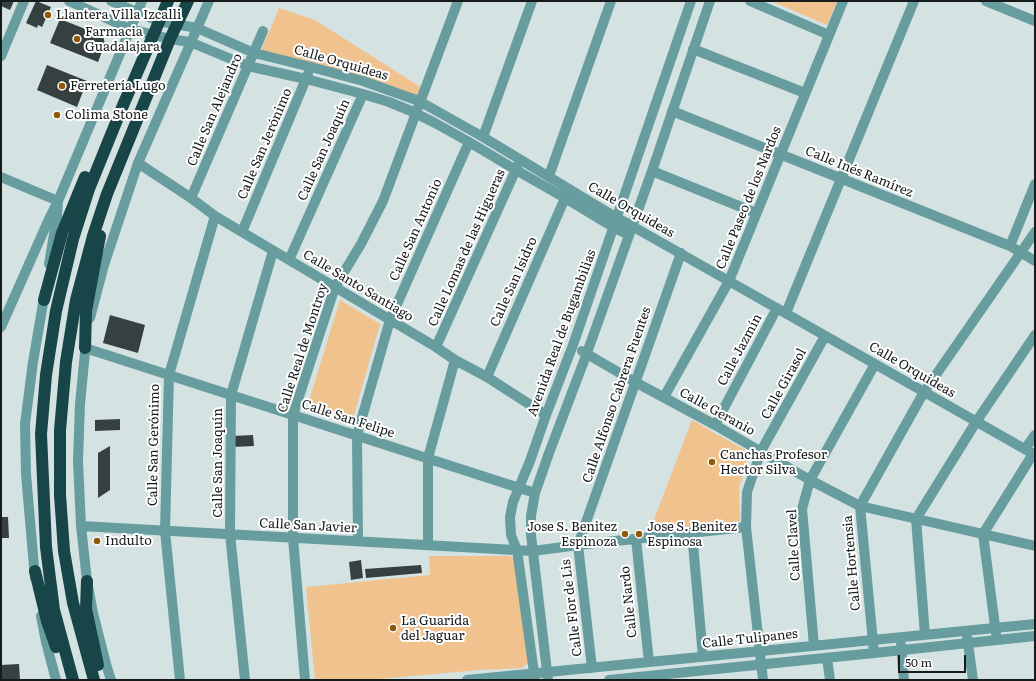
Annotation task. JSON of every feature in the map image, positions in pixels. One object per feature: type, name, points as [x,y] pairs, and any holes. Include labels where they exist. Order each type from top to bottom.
[{"type":"highway","points":[[73,680],[54,610],[46,546],[41,434],[46,375],[59,297],[73,239],[89,189],[158,21],[168,1]]},
{"type":"highway","points":[[94,680],[73,603],[64,551],[60,495],[60,430],[66,362],[76,300],[93,236],[107,194],[170,39],[188,1]]},
{"type":"highway","points":[[44,300],[62,233],[86,173],[114,128]]},
{"type":"highway","points":[[85,348],[86,311],[96,264],[107,194]]},
{"type":"highway","points":[[34,571],[47,621],[59,654],[73,680]]},
{"type":"highway","points":[[87,581],[86,609],[93,646],[102,680]]},
{"type":"street","points":[[1,56],[24,1]]},
{"type":"street","name":"Calle Orquideas","points":[[69,1],[130,29],[153,36],[190,42],[248,66],[363,94],[389,102],[415,113],[469,142],[565,198],[681,253],[1031,453]]},
{"type":"street","name":"Calle Orquideas","points":[[111,1],[158,21],[197,28],[254,53],[363,81],[420,102],[549,176],[615,223]]},
{"type":"street","points":[[1,327],[4,312],[58,202],[142,1]]},
{"type":"street","points":[[111,680],[93,613],[87,581],[81,526],[78,461],[80,404],[85,348],[90,319],[104,265],[138,163],[209,1]]},
{"type":"street","name":"Calle Real de Montroy","points":[[305,680],[293,538],[293,415],[335,287],[361,244],[382,201],[458,1]]},
{"type":"street","points":[[483,137],[532,1]]},
{"type":"street","points":[[549,176],[611,1]]},
{"type":"street","name":"Avenida Real de Bugambilias","points":[[535,677],[517,550],[511,535],[510,517],[513,502],[573,345],[691,1]]},
{"type":"street","points":[[548,676],[532,551],[531,516],[535,493],[652,171],[710,1]]},
{"type":"street","points":[[750,1],[829,35]]},
{"type":"street","name":"Calle Paseo de los Nardos","points":[[664,397],[728,281],[843,1]]},
{"type":"street","name":"Calle Jazmín","points":[[715,425],[782,311],[841,179],[914,1]]},
{"type":"street","points":[[986,1],[1034,18]]},
{"type":"street","name":"Calle San Alejandro","points":[[191,198],[263,31]]},
{"type":"street","points":[[693,49],[805,93]]},
{"type":"street","name":"Calle San Jerónimo","points":[[242,232],[311,67]]},
{"type":"street","name":"Calle San Joaquín","points":[[289,260],[363,94]]},
{"type":"street","name":"Calle Inés Ramírez","points":[[672,111],[1010,246],[1035,261]]},
{"type":"street","name":"Calle San Antonio","points":[[358,541],[357,435],[390,320],[469,142]]},
{"type":"street","name":"Calle Lomas de las Higueras","points":[[436,347],[521,160]]},
{"type":"street","name":"Calle Santo Santiago","points":[[138,163],[191,198],[215,216],[436,347],[455,360],[487,377],[546,415]]},
{"type":"street","points":[[652,171],[756,213]]},
{"type":"street","points":[[1,177],[58,202]]},
{"type":"street","points":[[1010,246],[1035,184]]},
{"type":"street","name":"Calle San Isidro","points":[[487,377],[565,198]]},
{"type":"street","points":[[56,680],[46,642],[34,571],[26,474],[25,424],[33,362],[44,300],[58,202]]},
{"type":"street","name":"Calle San Gerónimo","points":[[180,680],[166,531],[169,375],[215,216]]},
{"type":"street","name":"Calle Hortensia","points":[[874,653],[860,506],[924,392],[1035,232]]},
{"type":"street","name":"Calle San Joaquín","points":[[245,680],[230,534],[231,395],[273,251]]},
{"type":"street","name":"Calle Alfonso Cabrera Fuentes","points":[[578,545],[681,253]]},
{"type":"street","points":[[925,635],[916,519],[976,422],[1035,334]]},
{"type":"street","name":"Calle Girasol","points":[[763,680],[746,527],[747,492],[761,451],[826,336]]},
{"type":"street","name":"Calle Geranio","points":[[573,345],[635,382],[715,425],[810,480],[860,506],[1035,546]]},
{"type":"street","name":"Calle San Felipe","points":[[85,348],[535,493]]},
{"type":"street","points":[[428,545],[428,458],[455,360]]},
{"type":"street","name":"Calle Clavel","points":[[814,646],[802,509],[810,480],[875,364]]},
{"type":"street","points":[[996,640],[983,534],[1031,453],[1035,435]]},
{"type":"street","name":"Calle San Javier","points":[[81,526],[532,551],[746,527]]},
{"type":"street","points":[[692,533],[703,657]]},
{"type":"street","name":"Calle Nardo","points":[[636,539],[649,662]]},
{"type":"street","name":"Calle Flor de Lis","points":[[578,545],[592,668]]},
{"type":"street","name":"Calle Tulipanes","points":[[467,680],[548,676],[592,668],[1035,624]]},
{"type":"street","points":[[967,631],[973,680]]},
{"type":"street","name":"Calle Tulipanes","points":[[615,680],[689,676],[761,664],[1035,636]]},
{"type":"street","points":[[900,637],[904,680]]},
{"type":"street","points":[[828,658],[830,680]]},
{"type":"shaded area","points":[[771,1],[837,1],[827,25]]},
{"type":"shaded area","points":[[279,8],[315,20],[422,88],[419,96],[366,77],[261,51]]},
{"type":"shaded area","points":[[340,300],[380,324],[352,422],[307,407]]},
{"type":"shaded area","points":[[692,420],[750,453],[739,488],[740,521],[650,530]]},
{"type":"shaded area","name":"La Guarida del Jaguar","points":[[429,556],[510,556],[515,560],[528,663],[522,668],[479,670],[368,680],[315,680],[306,587],[430,575]]},
{"type":"building","points":[[1,1],[14,1],[10,10],[1,6]]},
{"type":"building","points":[[36,1],[51,7],[42,27],[38,25],[37,28],[26,23]]},
{"type":"building","name":"Farmacia Guadalajara","points":[[60,19],[103,36],[105,44],[98,62],[50,43]]},
{"type":"building","name":"Ferretería Lugo","points":[[47,65],[87,81],[77,107],[37,90]]},
{"type":"building","points":[[110,315],[145,325],[138,353],[103,343]]},
{"type":"building","points":[[120,419],[120,430],[95,431],[95,420]]},
{"type":"building","points":[[253,435],[254,446],[232,447],[232,436]]},
{"type":"building","points":[[110,446],[110,490],[98,498],[98,453]]},
{"type":"building","points":[[1,517],[8,517],[9,538],[1,538]]},
{"type":"building","points":[[361,560],[363,578],[351,580],[349,562]]},
{"type":"building","points":[[421,565],[422,573],[366,578],[365,569]]},
{"type":"building","points":[[19,664],[20,680],[1,680],[1,665]]},
{"type":"place","name":"Llantera Villa Izcalli","points":[[48,15]]},
{"type":"place","name":"Farmacia Guadalajara","points":[[77,39]]},
{"type":"place","name":"Ferretería Lugo","points":[[62,86]]},
{"type":"place","name":"Colima Stone","points":[[57,115]]},
{"type":"place","name":"Canchas Profesor Hector Silva","points":[[712,462]]},
{"type":"place","name":"Jose S. Benitez Espinoza","points":[[625,534]]},
{"type":"place","name":"Jose S. Benitez Espinosa","points":[[639,534]]},
{"type":"place","name":"Indulto","points":[[97,541]]},
{"type":"place","name":"La Guarida del Jaguar","points":[[393,628]]}]
